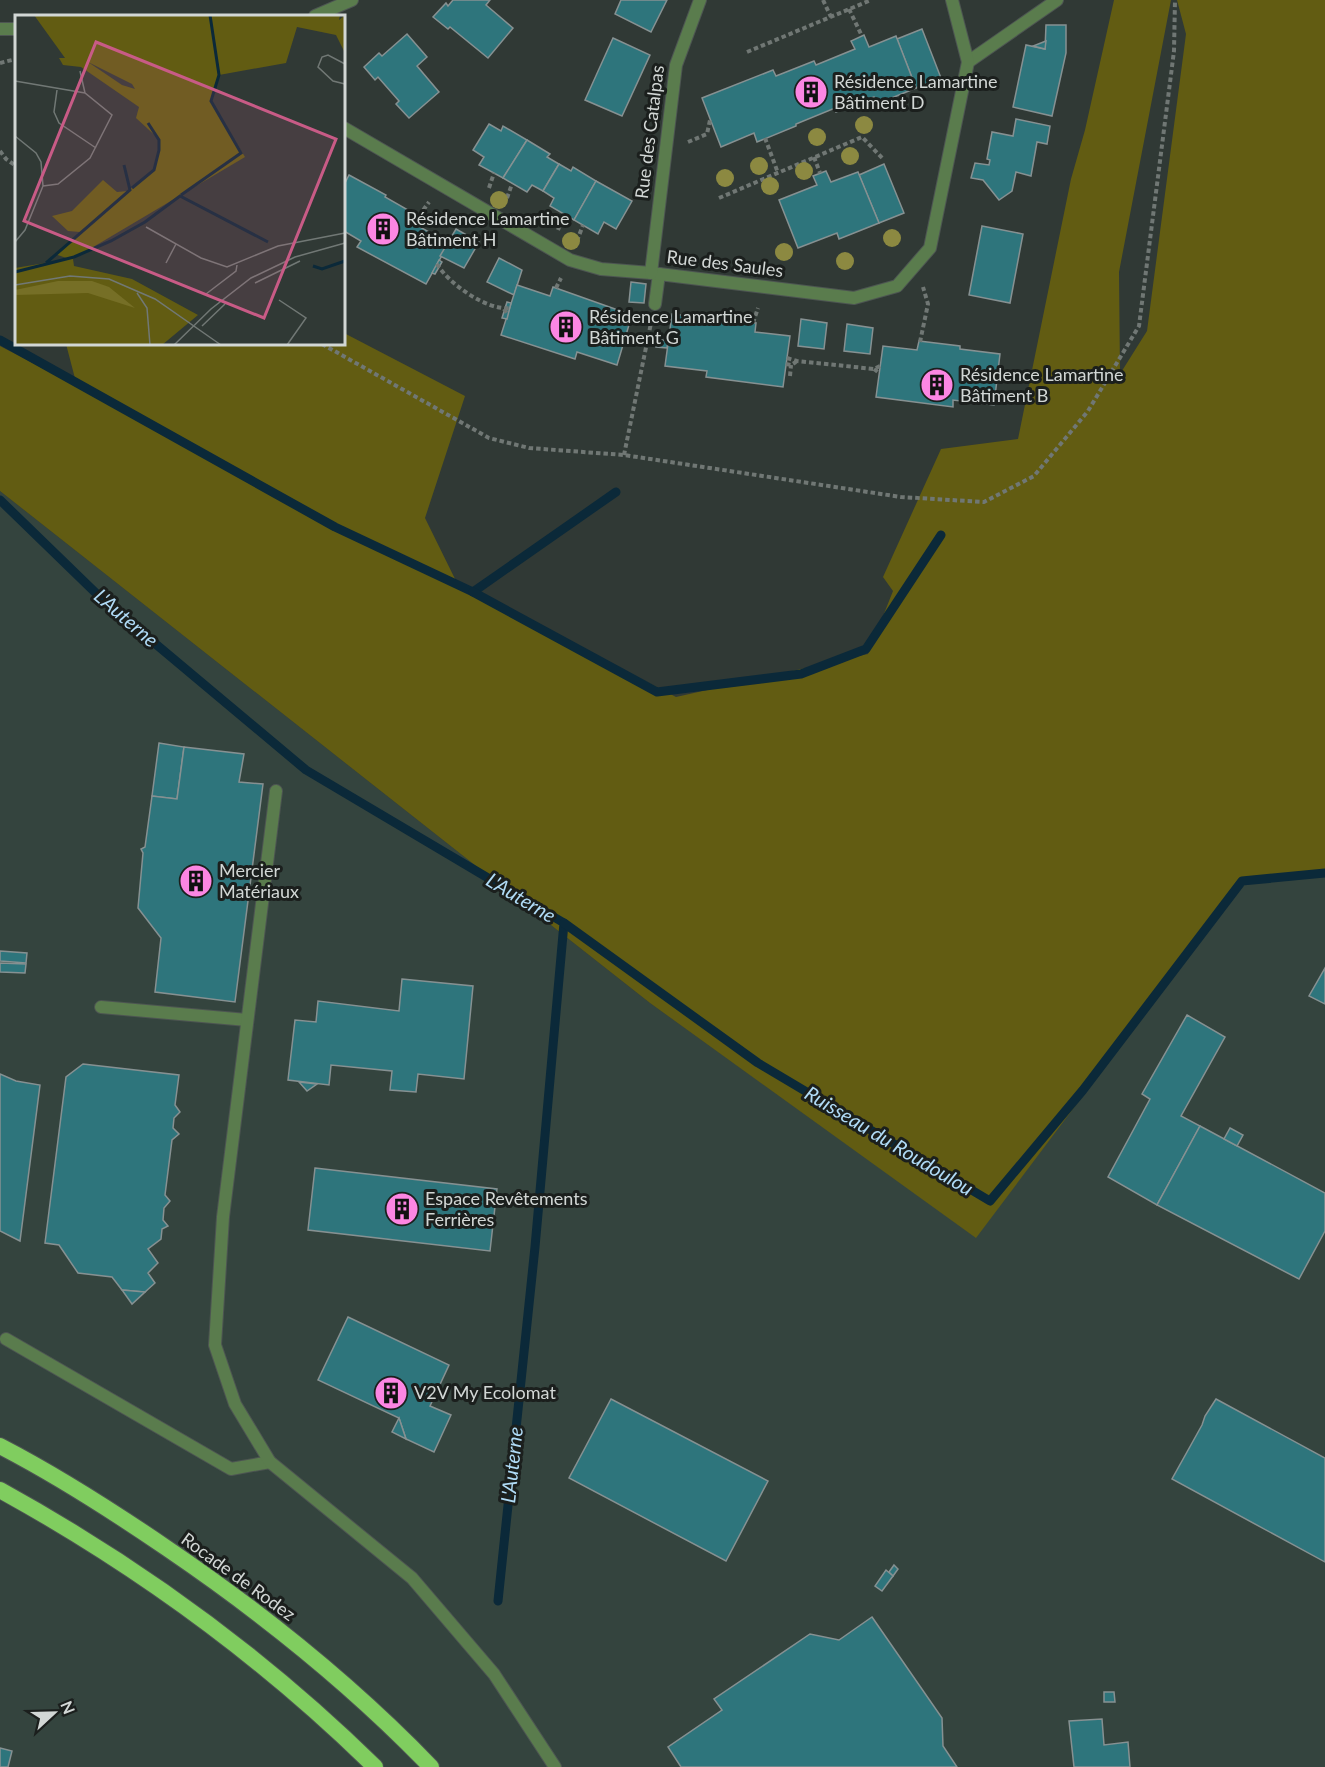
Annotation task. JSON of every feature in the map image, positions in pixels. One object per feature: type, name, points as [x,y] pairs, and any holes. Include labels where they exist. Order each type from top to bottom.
[{"type":"highway","name":"Rocade de Rodez","points":[[0,1446],[121,1517],[222,1586],[316,1659],[398,1732],[431,1767]]},
{"type":"highway","points":[[0,1490],[53,1519],[218,1630],[339,1732],[375,1767]]},
{"type":"street","points":[[317,15],[352,0]]},
{"type":"street","name":"Rue des Catalpas","points":[[655,304],[655,273],[665,151],[676,64],[700,0]]},
{"type":"street","name":"Rue des Saules","points":[[345,129],[570,260],[601,269],[655,273],[854,298],[897,286],[930,248],[968,62],[952,0]]},
{"type":"street","points":[[968,62],[1057,0]]},
{"type":"street","points":[[276,791],[223,1217],[215,1345],[235,1404],[270,1462],[412,1578],[494,1674],[555,1767]]},
{"type":"street","points":[[101,1007],[248,1020]]},
{"type":"street","points":[[6,1338],[231,1469],[270,1462]]},
{"type":"path","points":[[823,0],[831,17]]},
{"type":"path","points":[[747,52],[871,0]]},
{"type":"path","points":[[324,345],[489,438],[529,448],[624,455],[901,497],[984,502],[1035,476],[1088,411],[1139,326],[1174,51],[1175,0]]},
{"type":"path","points":[[849,9],[862,36]]},
{"type":"path","points":[[0,63],[15,59]]},
{"type":"path","points":[[707,134],[711,120]]},
{"type":"path","points":[[665,151],[707,134],[713,126]]},
{"type":"path","points":[[719,198],[862,137],[884,160]]},
{"type":"path","points":[[765,138],[778,173]]},
{"type":"path","points":[[0,151],[15,165]]},
{"type":"path","points":[[814,157],[820,173]]},
{"type":"path","points":[[917,263],[928,304],[920,342]]},
{"type":"path","points":[[436,266],[469,296],[506,313],[510,308]]},
{"type":"path","points":[[624,455],[655,304]]},
{"type":"path","points":[[787,358],[874,369],[880,366]]},
{"type":"path","points":[[790,376],[789,365],[797,361]]},
{"type":"path","points":[[874,369],[879,373]]},
{"type":"shaded area","points":[[1114,0],[1171,0],[1119,272],[1120,374],[1147,331],[1186,34],[1177,0],[1325,0],[1325,872],[1246,879],[976,1238],[650,1003],[0,491],[0,346],[77,386],[66,345],[345,345],[345,334],[465,396],[425,518],[457,583],[676,697],[868,654],[893,591],[883,577],[941,449],[1018,439],[1071,179],[1085,130]]},
{"type":"shaded area","points":[[0,491],[650,1003],[976,1237],[1246,879],[1325,872],[1325,1767],[0,1767]]},
{"type":"building","points":[[453,0],[490,0],[486,5],[513,28],[488,58],[450,27],[448,29],[433,17],[446,3],[448,6]]},
{"type":"building","points":[[621,0],[667,0],[651,32],[615,14]]},
{"type":"building","points":[[1046,25],[1066,25],[1066,53],[1052,116],[1013,107],[1026,45],[1045,49]]},
{"type":"building","points":[[922,29],[941,78],[916,88],[897,39]]},
{"type":"building","points":[[407,34],[427,57],[417,66],[439,92],[409,118],[396,104],[399,101],[378,77],[375,80],[364,67],[379,53],[382,56]]},
{"type":"building","name":"Résidence Lamartine Bâtiment D","points":[[864,35],[869,47],[896,36],[916,88],[877,104],[874,97],[836,112],[835,108],[757,142],[754,133],[721,147],[702,98],[773,70],[776,76],[814,61],[816,65],[855,49],[851,41]]},
{"type":"building","points":[[613,38],[650,55],[622,116],[585,100]]},
{"type":"building","points":[[1046,41],[1045,49],[1033,46]]},
{"type":"building","points":[[1016,119],[1050,126],[1047,144],[1037,142],[1031,176],[1016,172],[1012,191],[999,200],[983,180],[971,178],[975,163],[989,165],[990,160],[987,159],[992,132],[1013,136]]},
{"type":"building","points":[[489,124],[501,131],[503,126],[527,140],[503,178],[479,165],[484,157],[473,150]]},
{"type":"building","points":[[527,140],[550,154],[547,157],[559,164],[543,191],[532,185],[527,192],[503,178]]},
{"type":"building","points":[[559,164],[571,171],[573,167],[596,181],[574,220],[550,206],[554,198],[543,191]]},
{"type":"building","points":[[884,164],[904,213],[879,223],[859,175]]},
{"type":"building","points":[[826,171],[831,182],[858,172],[879,223],[839,239],[837,233],[798,248],[779,200],[817,185],[813,176]]},
{"type":"building","name":"Résidence Lamartine Bâtiment H","points":[[349,175],[386,195],[385,197],[422,218],[418,226],[449,243],[426,284],[357,247],[361,241],[345,232],[345,183]]},
{"type":"building","points":[[596,181],[632,201],[616,229],[604,222],[598,234],[574,220]]},
{"type":"building","points":[[982,226],[1023,234],[1010,303],[969,295]]},
{"type":"building","points":[[456,229],[479,242],[464,268],[440,256]]},
{"type":"building","points":[[499,258],[522,270],[514,295],[487,282]]},
{"type":"building","points":[[439,260],[442,262],[435,274],[432,273]]},
{"type":"building","points":[[631,282],[646,284],[644,303],[629,302]]},
{"type":"building","name":"Résidence Lamartine Bâtiment G","points":[[517,285],[550,296],[553,287],[632,315],[617,365],[577,352],[575,359],[501,335]]},
{"type":"building","points":[[507,302],[511,303],[507,319],[502,318]]},
{"type":"building","points":[[672,314],[756,323],[755,332],[790,336],[783,387],[706,377],[707,371],[665,366]]},
{"type":"building","points":[[801,319],[827,323],[824,349],[798,346]]},
{"type":"building","points":[[847,324],[873,328],[870,354],[844,351]]},
{"type":"building","points":[[657,339],[668,341],[667,348],[656,347]]},
{"type":"building","name":"Résidence Lamartine Bâtiment B","points":[[919,341],[1000,354],[994,405],[953,400],[953,407],[876,397],[883,346],[917,350]]},
{"type":"building","points":[[159,743],[184,747],[177,799],[152,796]]},
{"type":"building","name":"Mercier Matériaux","points":[[184,747],[244,754],[239,782],[263,784],[235,1002],[155,992],[161,938],[138,908],[143,853],[141,849],[145,847],[152,796],[177,799]]},
{"type":"building","points":[[0,951],[27,953],[26,963],[0,961]]},
{"type":"building","points":[[0,963],[26,964],[25,973],[0,972]]},
{"type":"building","points":[[1325,968],[1325,1004],[1309,996]]},
{"type":"building","points":[[402,979],[473,986],[464,1079],[418,1074],[416,1092],[390,1090],[392,1071],[331,1065],[329,1085],[288,1080],[295,1020],[316,1022],[318,1001],[399,1011]]},
{"type":"building","points":[[1187,1015],[1225,1037],[1181,1116],[1200,1126],[1157,1205],[1108,1177],[1150,1099],[1142,1094]]},
{"type":"building","points":[[83,1064],[179,1075],[175,1105],[180,1112],[174,1118],[173,1128],[179,1134],[172,1140],[165,1195],[170,1201],[164,1208],[163,1220],[168,1226],[162,1229],[161,1239],[148,1249],[158,1263],[148,1273],[155,1283],[145,1292],[122,1290],[112,1277],[78,1273],[59,1245],[45,1243],[66,1077]]},
{"type":"building","points":[[0,1074],[16,1081],[40,1085],[20,1241],[0,1231]]},
{"type":"building","points":[[299,1082],[317,1084],[307,1091]]},
{"type":"building","points":[[1200,1126],[1325,1193],[1325,1231],[1299,1279],[1157,1205]]},
{"type":"building","points":[[1230,1128],[1243,1135],[1237,1146],[1224,1139]]},
{"type":"building","name":"Espace Revêtements Ferrières","points":[[315,1168],[497,1189],[490,1251],[308,1230]]},
{"type":"building","points":[[122,1290],[145,1292],[132,1304]]},
{"type":"building","name":"V2V My Ecolomat","points":[[348,1317],[449,1365],[430,1406],[451,1415],[434,1452],[406,1439],[399,1418],[318,1380]]},
{"type":"building","points":[[611,1399],[768,1481],[726,1561],[569,1478]]},
{"type":"building","points":[[1216,1399],[1325,1458],[1325,1562],[1172,1479]]},
{"type":"building","points":[[399,1418],[406,1439],[392,1432]]},
{"type":"building","points":[[894,1565],[898,1569],[893,1576],[889,1572]]},
{"type":"building","points":[[886,1570],[893,1576],[882,1591],[875,1586]]},
{"type":"building","points":[[872,1617],[942,1718],[943,1746],[957,1767],[681,1767],[668,1747],[722,1710],[714,1699],[810,1634],[839,1640]]},
{"type":"building","points":[[1104,1692],[1114,1692],[1115,1702],[1104,1702]]},
{"type":"building","points":[[1102,1719],[1104,1745],[1128,1742],[1130,1767],[1074,1767],[1069,1721]]},
{"type":"building","points":[[0,1748],[12,1751],[8,1767],[0,1767]]},
{"type":"waterway","points":[[0,340],[335,527],[473,592],[616,492]]},
{"type":"waterway","name":"L'Auterne","points":[[0,500],[102,599],[306,770],[564,923],[535,1247],[498,1601]]},
{"type":"waterway","points":[[473,592],[657,692],[801,674],[866,649],[941,535]]},
{"type":"waterway","name":"Ruisseau du Roudoulou","points":[[564,923],[758,1063],[990,1201],[1083,1090],[1242,881],[1325,873]]},
{"type":"place","name":"Résidence Lamartine Bâtiment D","points":[[811,92]]},
{"type":"place","name":"Résidence Lamartine Bâtiment H","points":[[383,229]]},
{"type":"place","name":"Résidence Lamartine Bâtiment G","points":[[566,327]]},
{"type":"place","name":"Résidence Lamartine Bâtiment B","points":[[937,385]]},
{"type":"place","name":"Mercier Matériaux","points":[[196,881]]},
{"type":"place","name":"Espace Revêtements Ferrières","points":[[402,1209]]},
{"type":"place","name":"V2V My Ecolomat","points":[[391,1393]]}]
